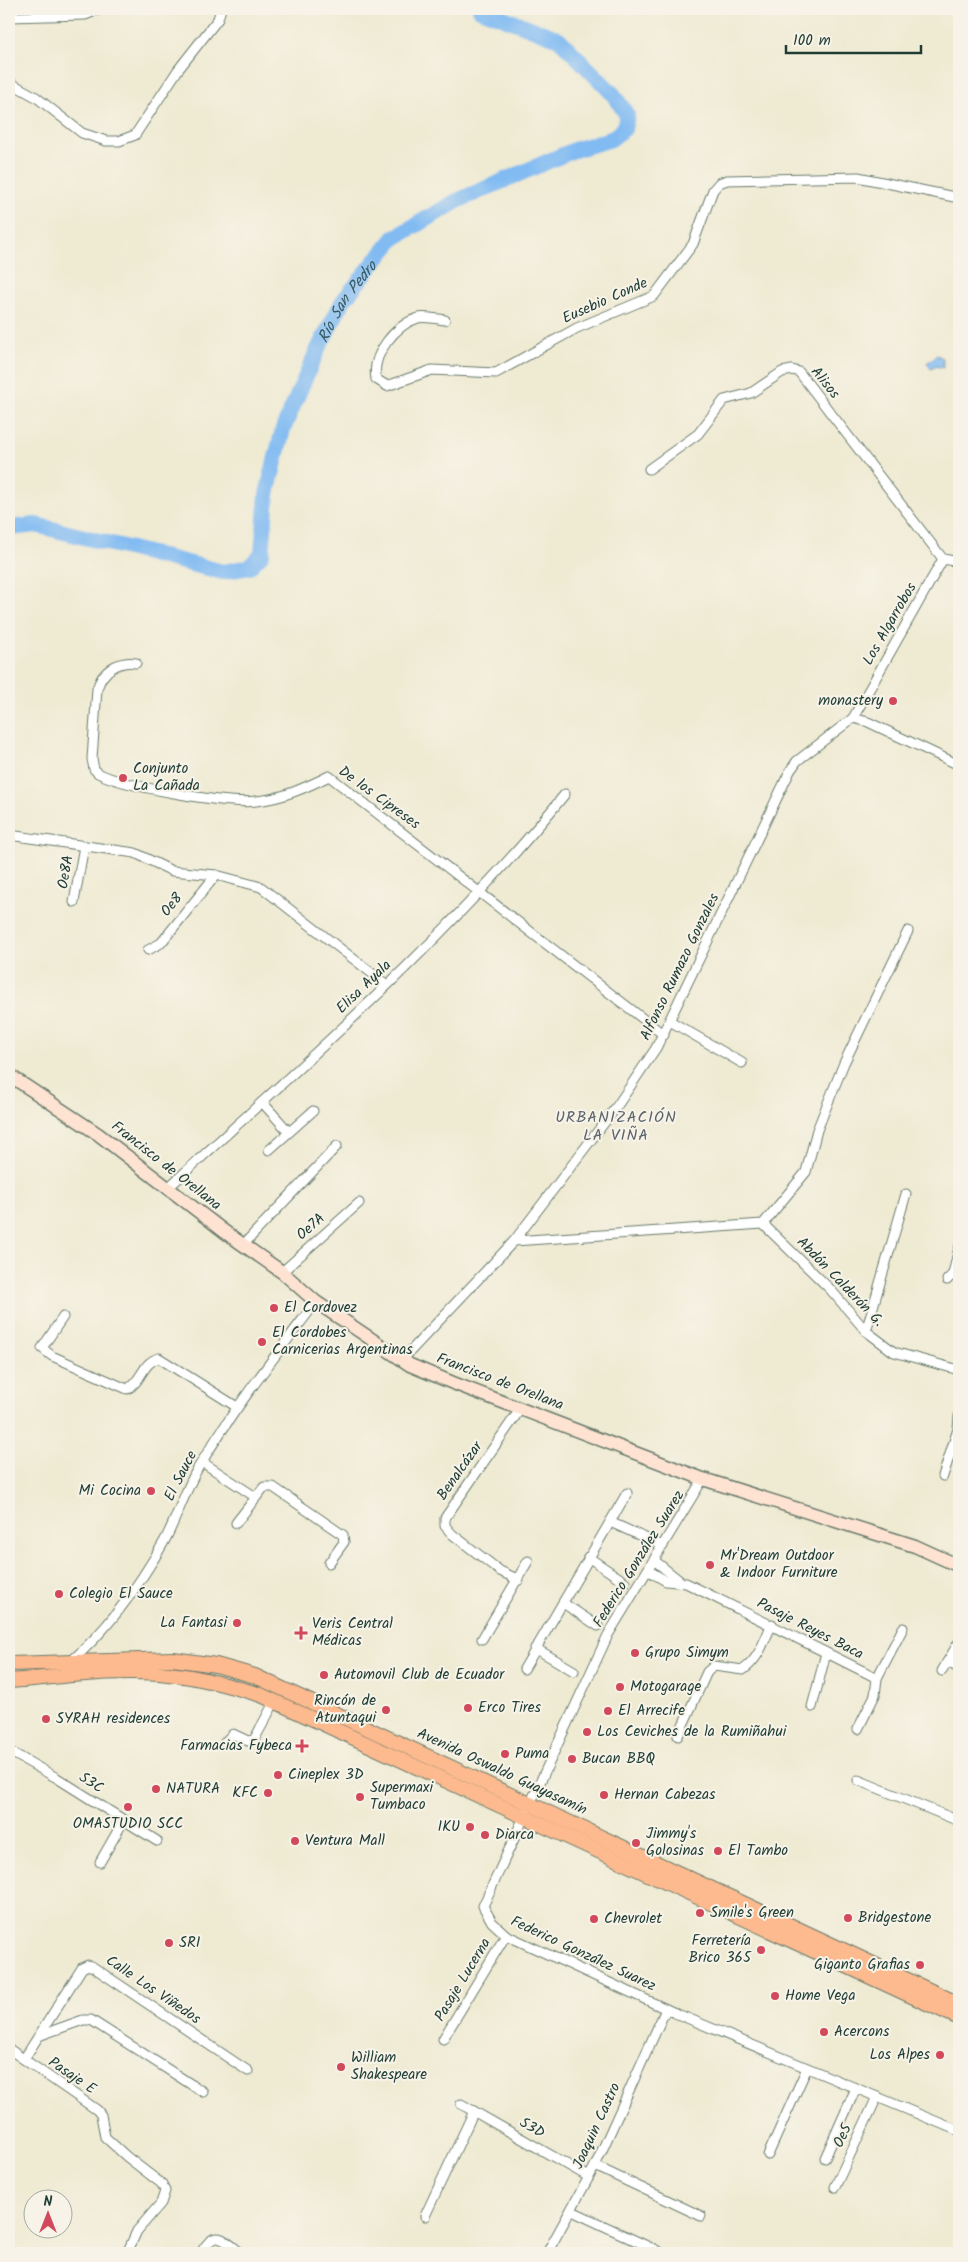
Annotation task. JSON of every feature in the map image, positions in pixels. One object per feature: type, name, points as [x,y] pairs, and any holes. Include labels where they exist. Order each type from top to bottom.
[{"type":"main road","name":"Avenida Oswaldo Guayasamín","points":[[9,1664],[173,1659],[216,1665],[255,1676],[528,1811],[959,2018]]},
{"type":"main road","name":"Avenida Oswaldo Guayasamín","points":[[11,1682],[97,1674],[168,1674],[218,1682],[261,1695],[528,1811],[959,2004]]},
{"type":"street","points":[[9,17],[85,15],[101,9]]},
{"type":"street","points":[[9,82],[36,97],[82,133],[106,142],[119,142],[135,135],[178,70],[218,18],[221,9]]},
{"type":"street","name":"Eusebio Conde","points":[[446,320],[420,317],[396,329],[376,363],[376,379],[387,386],[432,370],[496,372],[577,328],[654,296],[693,244],[713,190],[719,183],[727,180],[858,177],[959,198]]},
{"type":"street","name":"Alisos","points":[[649,469],[698,434],[724,400],[751,393],[782,372],[792,370],[799,372],[943,559]]},
{"type":"street","points":[[943,559],[954,561],[959,557]]},
{"type":"street","name":"Los Algarrobos","points":[[853,718],[943,559]]},
{"type":"street","name":"De los Cipreses","points":[[136,663],[125,661],[117,664],[100,680],[97,689],[92,759],[94,769],[98,773],[142,786],[243,802],[272,799],[329,776],[405,832],[480,893],[664,1034]]},
{"type":"street","points":[[853,718],[868,722],[959,764]]},
{"type":"street","name":"Alfonso Rumazo Gonzales","points":[[402,1360],[514,1241],[617,1106],[664,1034],[790,771],[797,761],[853,718]]},
{"type":"street","name":"Elisa Ayala","points":[[169,1187],[387,985],[480,893],[565,794]]},
{"type":"street","points":[[9,835],[134,853],[172,871],[216,875],[261,887],[387,985]]},
{"type":"street","name":"Oe8A","points":[[74,902],[84,846]]},
{"type":"street","name":"Oe8","points":[[148,950],[161,943],[216,875]]},
{"type":"street","points":[[514,1241],[764,1224],[806,1172],[817,1130],[844,1063],[908,931]]},
{"type":"street","points":[[670,1022],[742,1063]]},
{"type":"street","name":"Francisco de Orellana","points":[[9,1075],[98,1134],[282,1272],[316,1302],[402,1360],[453,1383],[703,1479],[915,1546],[959,1566]]},
{"type":"street","points":[[262,1102],[289,1132]]},
{"type":"street","points":[[270,1150],[313,1111]]},
{"type":"street","points":[[244,1244],[337,1146]]},
{"type":"street","points":[[866,1331],[906,1194]]},
{"type":"street","name":"Oe7A","points":[[282,1272],[359,1203]]},
{"type":"street","name":"Abdón Calderón G.","points":[[764,1224],[830,1289],[866,1331],[894,1352],[959,1370]]},
{"type":"street","points":[[947,1280],[953,1274],[959,1248]]},
{"type":"street","name":"El Sauce","points":[[70,1662],[90,1645],[126,1599],[165,1540],[202,1462],[238,1407],[316,1302]]},
{"type":"street","points":[[63,1317],[42,1348],[52,1356],[126,1389],[136,1382],[149,1362],[159,1358],[238,1407]]},
{"type":"street","name":"Benalcázar","points":[[518,1580],[500,1571],[452,1534],[446,1526],[445,1518],[521,1408]]},
{"type":"street","points":[[943,1476],[958,1428],[959,1416]]},
{"type":"street","points":[[202,1462],[254,1496]]},
{"type":"street","name":"Federico González Suarez","points":[[703,1479],[649,1571],[608,1635],[483,1906],[492,1922],[506,1935],[666,2009],[959,2131]]},
{"type":"street","points":[[236,1523],[254,1496],[264,1487],[273,1487],[343,1535],[344,1542],[329,1563]]},
{"type":"street","points":[[524,1669],[627,1493]]},
{"type":"street","points":[[610,1522],[663,1546]]},
{"type":"street","points":[[588,1557],[625,1582]]},
{"type":"street","points":[[482,1639],[528,1561]]},
{"type":"street","name":"Pasaje Reyes Baca","points":[[655,1561],[680,1581],[772,1624],[877,1678]]},
{"type":"street","name":"Pasaje Reyes Baca","points":[[649,1571],[663,1580],[680,1581]]},
{"type":"street","points":[[563,1603],[598,1626]]},
{"type":"street","points":[[678,1736],[707,1672],[714,1666],[743,1670],[750,1665],[758,1655],[772,1624]]},
{"type":"street","points":[[858,1729],[874,1695],[877,1678],[903,1628]]},
{"type":"street","points":[[959,1642],[945,1666],[959,1668]]},
{"type":"street","points":[[535,1648],[574,1671]]},
{"type":"street","points":[[812,1707],[826,1653]]},
{"type":"street","points":[[225,1742],[232,1734],[248,1741],[254,1740],[275,1701]]},
{"type":"street","name":"S3C","points":[[9,1751],[57,1778],[157,1841]]},
{"type":"street","points":[[858,1780],[959,1821]]},
{"type":"street","points":[[100,1862],[124,1820]]},
{"type":"street","name":"Pasaje Lucerna","points":[[443,2039],[506,1935]]},
{"type":"street","name":"Calle Los Viñedos","points":[[24,2059],[82,1968],[88,1965],[248,2071]]},
{"type":"street","name":"Joaquin Castro","points":[[547,2253],[572,2211],[595,2166],[666,2009]]},
{"type":"street","points":[[41,2035],[83,2020],[91,2020],[203,2092]]},
{"type":"street","name":"Pasaje E","points":[[9,2049],[97,2110],[101,2115],[105,2137],[162,2184],[165,2191],[161,2203],[136,2231],[127,2253]]},
{"type":"street","points":[[768,2156],[807,2068]]},
{"type":"street","points":[[825,2158],[856,2088]]},
{"type":"street","name":"Oe5","points":[[834,2187],[876,2096]]},
{"type":"street","name":"S3D","points":[[462,2104],[588,2177]]},
{"type":"street","points":[[425,2216],[474,2111]]},
{"type":"street","points":[[595,2166],[701,2216]]},
{"type":"street","points":[[572,2211],[660,2252]]},
{"type":"street","points":[[201,2253],[208,2242],[216,2237],[221,2238],[241,2253]]},
{"type":"water","points":[[937,355],[943,358],[943,368],[935,366],[931,369],[927,363]]},
{"type":"waterway","name":"Río San Pedro","points":[[9,528],[36,525],[223,572],[249,567],[262,554],[267,494],[283,429],[316,353],[343,301],[394,238],[457,201],[574,150],[611,139],[624,129],[627,115],[613,94],[559,39],[480,9]]},
{"type":"place","name":"monastery","points":[[893,701]]},
{"type":"place","name":"Conjunto La Cañada","points":[[123,778]]},
{"type":"place","name":"El Cordovez","points":[[274,1308]]},
{"type":"place","name":"El Cordobes Carnicerias Argentinas","points":[[262,1342]]},
{"type":"place","name":"Mi Cocina","points":[[151,1491]]},
{"type":"place","name":"Mr'Dream Outdoor & Indoor Furniture","points":[[710,1565]]},
{"type":"place","name":"Colegio El Sauce","points":[[59,1594]]},
{"type":"place","name":"La Fantasi","points":[[237,1623]]},
{"type":"place","name":"Veris Central Médicas","points":[[301,1633]]},
{"type":"place","name":"Grupo Simym","points":[[635,1653]]},
{"type":"place","name":"Automovil Club de Ecuador","points":[[324,1675]]},
{"type":"place","name":"Motogarage","points":[[620,1687]]},
{"type":"place","name":"Erco Tires","points":[[468,1708]]},
{"type":"place","name":"Rincón de Atuntaqui","points":[[386,1710]]},
{"type":"place","name":"El Arrecife","points":[[608,1711]]},
{"type":"place","name":"SYRAH residences","points":[[46,1719]]},
{"type":"place","name":"Los Ceviches de la Rumiñahui","points":[[587,1732]]},
{"type":"place","name":"Farmacias Fybeca","points":[[302,1746]]},
{"type":"place","name":"Puma","points":[[505,1754]]},
{"type":"place","name":"Bucan BBQ","points":[[572,1759]]},
{"type":"place","name":"Cineplex 3D","points":[[278,1775]]},
{"type":"place","name":"NATURA","points":[[156,1789]]},
{"type":"place","name":"KFC","points":[[268,1793]]},
{"type":"place","name":"Hernan Cabezas","points":[[604,1795]]},
{"type":"place","name":"Supermaxi Tumbaco","points":[[360,1797]]},
{"type":"place","name":"OMASTUDIO SCC","points":[[128,1807]]},
{"type":"place","name":"IKU","points":[[470,1827]]},
{"type":"place","name":"Diarca","points":[[485,1835]]},
{"type":"place","name":"Ventura Mall","points":[[295,1841]]},
{"type":"place","name":"Jimmy's Golosinas","points":[[636,1843]]},
{"type":"place","name":"El Tambo","points":[[718,1851]]},
{"type":"place","name":"Smile's Green","points":[[700,1913]]},
{"type":"place","name":"Bridgestone","points":[[848,1918]]},
{"type":"place","name":"Chevrolet","points":[[594,1919]]},
{"type":"place","name":"SRI","points":[[169,1943]]},
{"type":"place","name":"Ferretería Brico 365","points":[[761,1950]]},
{"type":"place","name":"Giganto Grafias","points":[[920,1965]]},
{"type":"place","name":"Home Vega","points":[[775,1996]]},
{"type":"place","name":"Acercons","points":[[824,2032]]},
{"type":"place","name":"Los Alpes","points":[[940,2055]]},
{"type":"place","name":"William Shakespeare","points":[[341,2067]]},
{"type":"district","name":"URBANIZACIÓN LA VIÑA","points":[[616,1126]]}]
